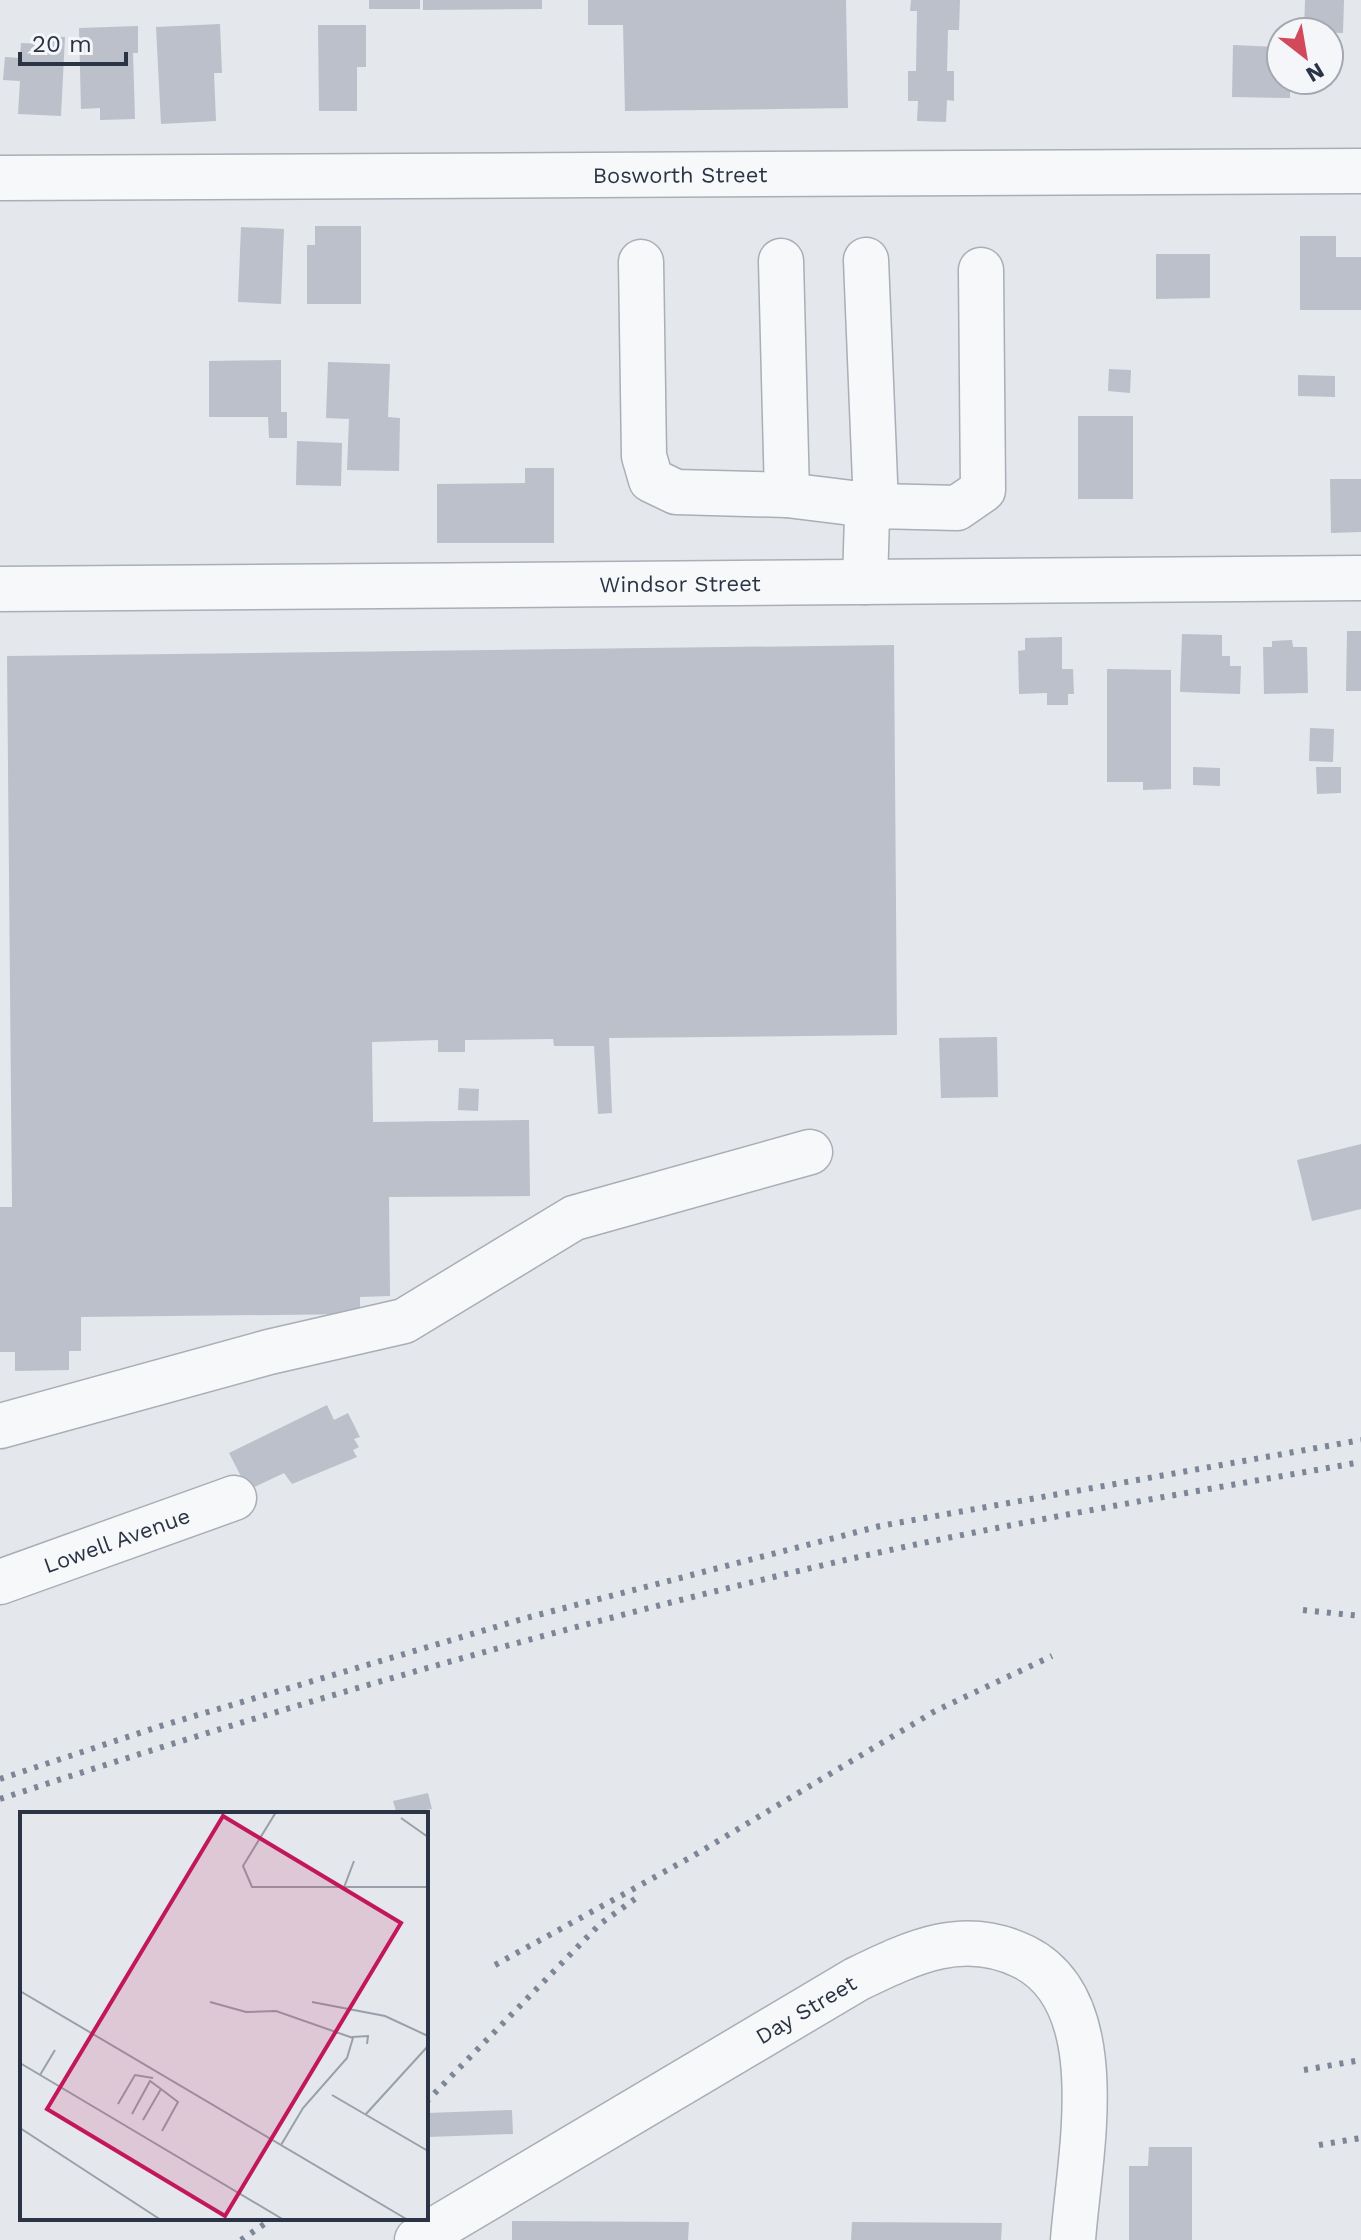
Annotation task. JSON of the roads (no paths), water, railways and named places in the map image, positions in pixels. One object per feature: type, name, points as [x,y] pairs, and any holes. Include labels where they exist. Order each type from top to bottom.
[{"type":"street","name":"Bosworth Street","points":[[0,178],[1361,171]]},
{"type":"street","points":[[865,582],[867,516],[876,506],[866,260]]},
{"type":"street","points":[[781,261],[787,495]]},
{"type":"street","points":[[641,262],[644,456],[651,480],[676,492],[787,495],[876,506],[957,508],[983,490],[981,270]]},
{"type":"street","name":"Windsor Street","points":[[0,589],[1361,578]]},
{"type":"street","points":[[0,1426],[269,1352],[404,1321],[574,1218],[810,1152]]},
{"type":"street","name":"Lowell Avenue","points":[[0,1582],[234,1498]]},
{"type":"street","name":"Day Street","points":[[433,2236],[857,1979],[934,1945],[959,1941],[997,1946],[1032,1961],[1061,1985],[1080,2026],[1083,2049],[1073,2240]]},
{"type":"railway","points":[[0,1779],[164,1725],[526,1618],[880,1526],[1361,1440]]},
{"type":"railway","points":[[0,1799],[411,1672],[723,1589],[960,1535],[1361,1462]]},
{"type":"railway","points":[[1303,1610],[1361,1616]]},
{"type":"railway","points":[[495,1965],[693,1856],[935,1711],[1052,1656]]},
{"type":"railway","points":[[428,2100],[600,1924],[635,1899]]},
{"type":"railway","points":[[1304,2070],[1361,2060]]},
{"type":"railway","points":[[1319,2145],[1361,2138]]},
{"type":"railway","points":[[241,2240],[270,2220]]}]
